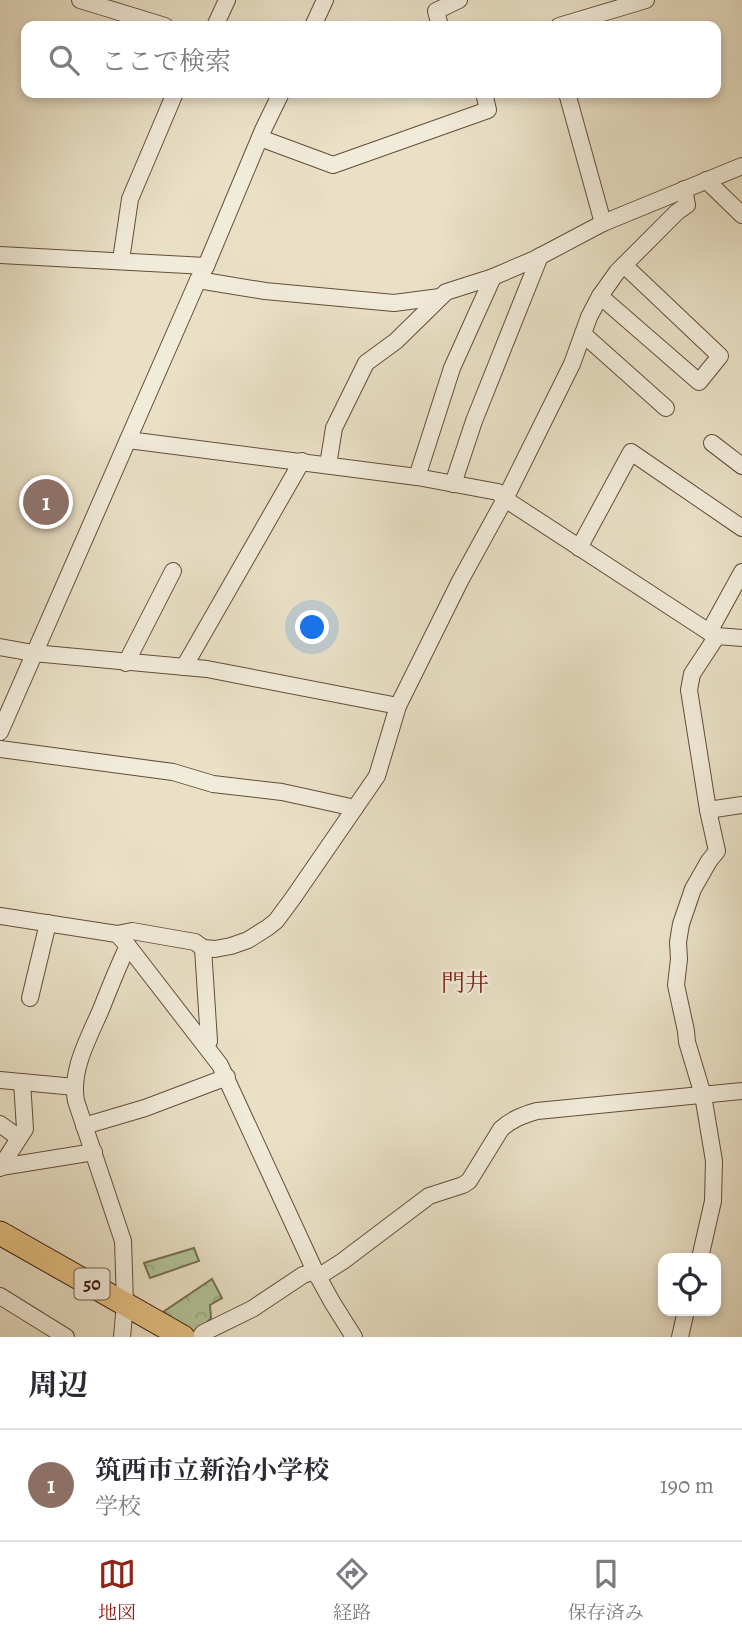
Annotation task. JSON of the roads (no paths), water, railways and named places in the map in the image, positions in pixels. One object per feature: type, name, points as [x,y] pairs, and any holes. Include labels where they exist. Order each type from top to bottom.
[{"type":"highway","name":"50","points":[[0,1233],[183,1337]]},
{"type":"street","points":[[80,0],[149,21]]},
{"type":"street","points":[[217,21],[227,0]]},
{"type":"street","points":[[315,21],[325,0]]},
{"type":"street","points":[[439,21],[436,11],[459,0]]},
{"type":"street","points":[[576,21],[646,0]]},
{"type":"street","points":[[121,260],[131,200],[173,98]]},
{"type":"street","points":[[0,732],[279,98]]},
{"type":"street","points":[[260,138],[333,165],[488,110],[485,98]]},
{"type":"street","points":[[568,98],[603,223]]},
{"type":"street","points":[[328,464],[334,428],[366,363],[396,341],[446,292],[493,277],[603,223],[742,166]]},
{"type":"street","points":[[706,180],[742,215]]},
{"type":"street","points":[[0,916],[117,934],[132,931],[195,942],[204,948],[215,949],[248,940],[275,921],[377,776],[398,706],[572,364],[600,296],[617,272],[687,205],[684,189]]},
{"type":"street","points":[[0,255],[121,260],[202,273],[265,291],[394,303],[440,297]]},
{"type":"street","points":[[453,484],[474,421],[540,256]]},
{"type":"street","points":[[600,296],[699,382],[720,356],[624,265]]},
{"type":"street","points":[[417,477],[452,368],[493,277]]},
{"type":"street","points":[[583,334],[666,408]]},
{"type":"street","points":[[128,440],[328,464],[498,492],[713,634],[742,638]]},
{"type":"street","points":[[712,443],[742,466]]},
{"type":"street","points":[[579,548],[631,452],[742,528]]},
{"type":"street","points":[[184,667],[302,461]]},
{"type":"street","points":[[126,663],[173,571]]},
{"type":"street","points":[[701,1253],[713,1200],[715,1161],[704,1095],[687,1042],[676,985],[681,924],[693,889],[717,851],[689,690],[692,674],[742,572]]},
{"type":"street","points":[[0,647],[126,663],[207,669],[398,706]]},
{"type":"street","points":[[0,749],[173,772],[213,783],[282,792],[355,808]]},
{"type":"street","points":[[708,810],[742,806]]},
{"type":"street","points":[[30,998],[48,923]]},
{"type":"street","points":[[117,934],[220,1065],[316,1274],[354,1337]]},
{"type":"street","points":[[122,1337],[125,1303],[123,1241],[76,1101],[75,1087],[80,1061],[128,946]]},
{"type":"street","points":[[204,948],[209,1041],[205,1043]]},
{"type":"street","points":[[84,1126],[145,1108],[227,1077]]},
{"type":"street","points":[[0,1080],[75,1087]]},
{"type":"street","points":[[1,1168],[25,1129],[22,1082]]},
{"type":"street","points":[[200,1337],[252,1309],[303,1275],[316,1274],[353,1253],[429,1196],[469,1181],[501,1129],[514,1119],[537,1111],[742,1091]]},
{"type":"street","points":[[0,1124],[19,1138]]},
{"type":"street","points":[[1,1168],[93,1153]]},
{"type":"street","points":[[0,1296],[66,1337]]},
{"type":"street","points":[[680,1337],[685,1316]]},
{"type":"place","name":"筑西市立新治小学校","points":[[46,502]]},
{"type":"district","name":"門井","points":[[465,983]]}]
